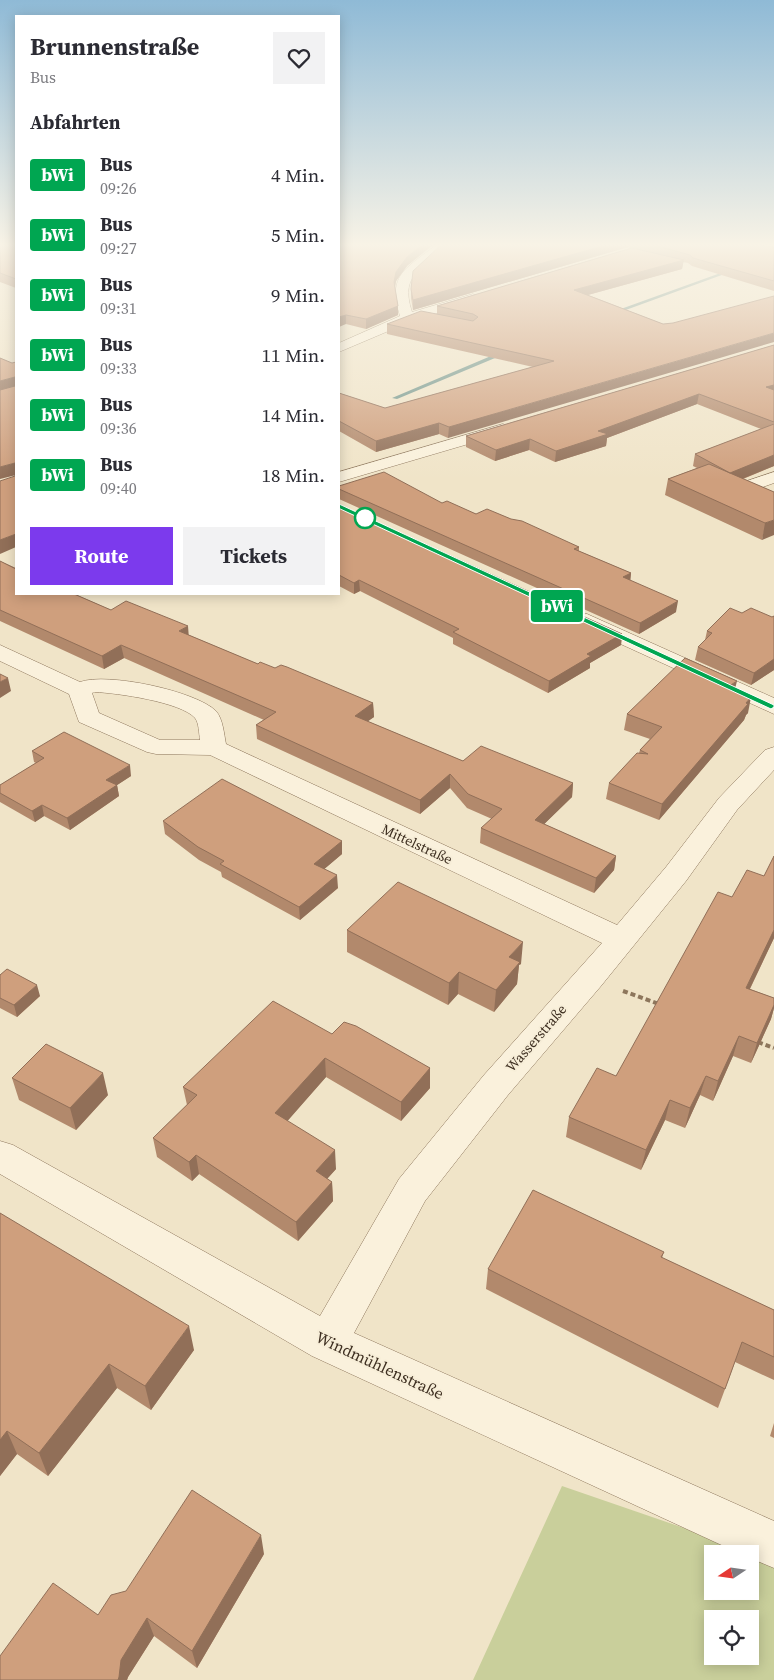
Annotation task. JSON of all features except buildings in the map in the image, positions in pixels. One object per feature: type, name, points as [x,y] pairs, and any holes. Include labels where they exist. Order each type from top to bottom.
[{"type":"street","points":[[340,348],[395,323]]},
{"type":"street","points":[[340,477],[522,424]]},
{"type":"street","points":[[774,477],[744,488],[774,500]]},
{"type":"street","points":[[572,613],[774,707]]},
{"type":"street","points":[[0,652],[32,670],[80,690],[93,685],[122,686],[194,705],[208,717],[214,748]]},
{"type":"street","name":"Mittelstraße","points":[[80,690],[88,718],[156,747],[214,748],[621,939]]},
{"type":"street","name":"Wasserstraße","points":[[327,1342],[412,1190],[496,1084],[590,978],[676,874],[728,804],[774,755]]},
{"type":"street","name":"Windmühlenstraße","points":[[0,1156],[327,1342],[774,1544]]},
{"type":"path","points":[[590,978],[663,1006]]},
{"type":"path","points":[[756,1041],[774,1048]]},
{"type":"green space","points":[[562,1486],[733,1545],[704,1545],[704,1600],[759,1600],[759,1554],[774,1559],[774,1680],[473,1680]]},
{"type":"waterway","points":[[395,398],[505,352]]},
{"type":"bus line","name":"bWi","points":[[340,506],[774,707]]}]
